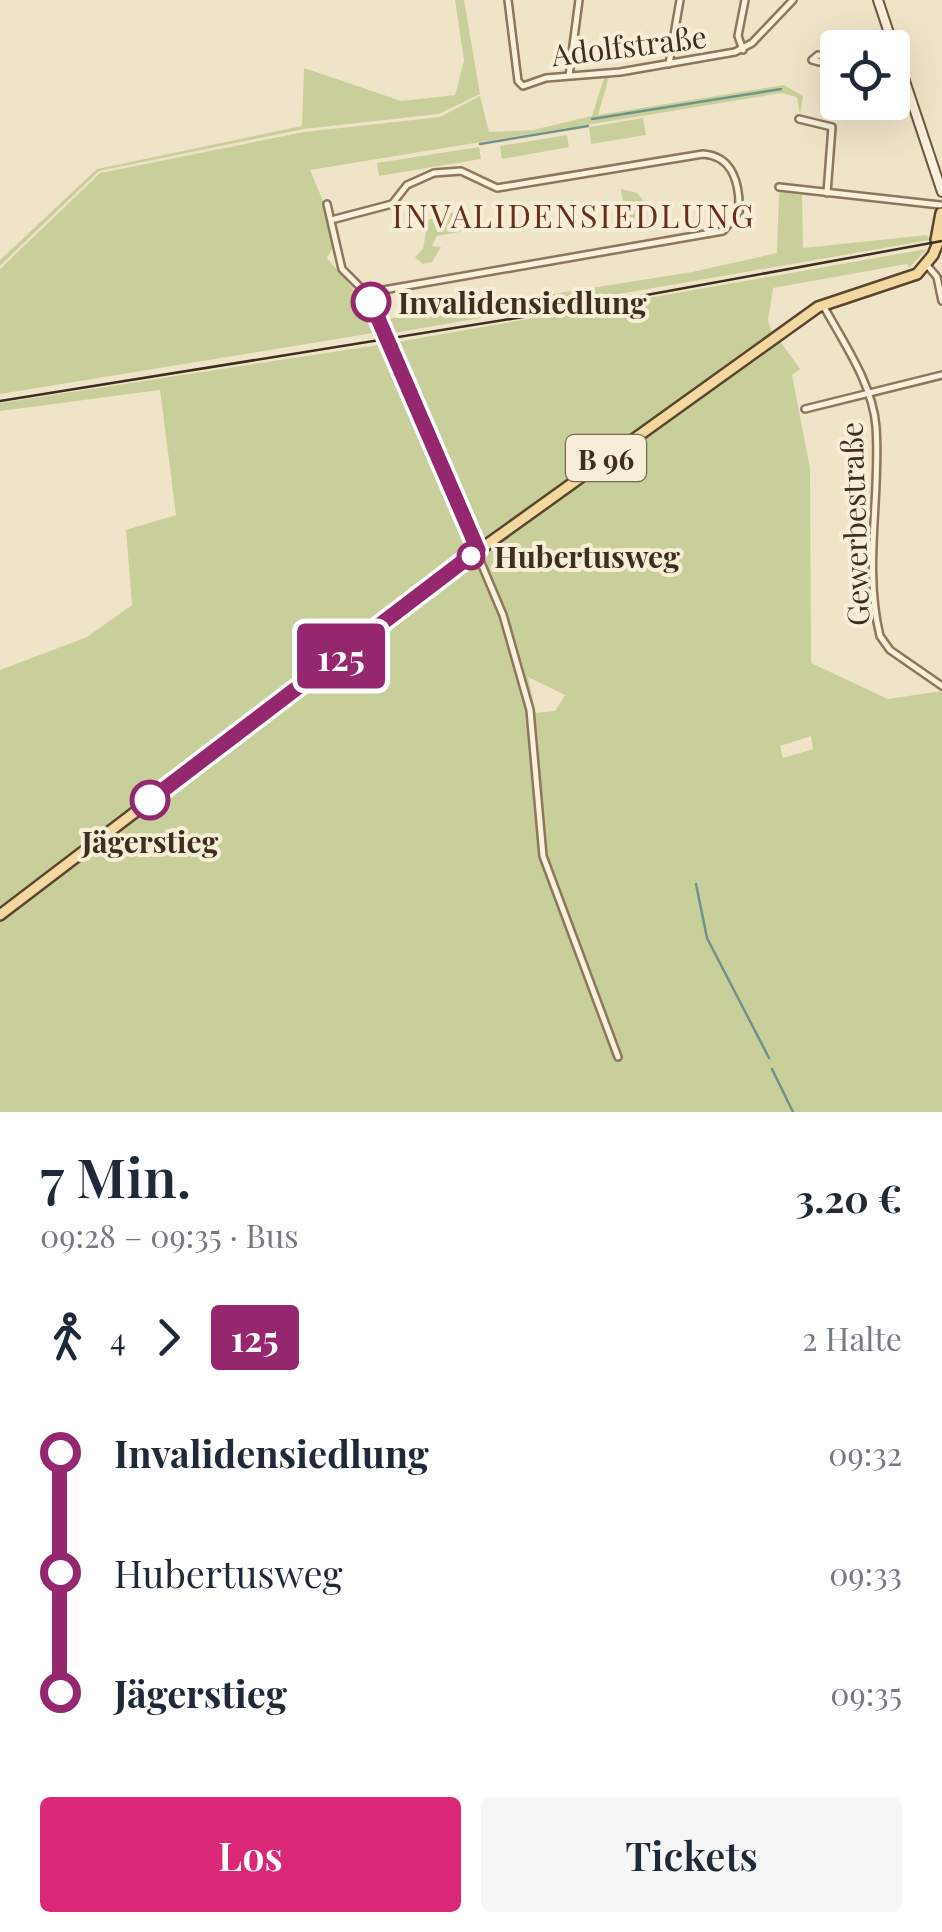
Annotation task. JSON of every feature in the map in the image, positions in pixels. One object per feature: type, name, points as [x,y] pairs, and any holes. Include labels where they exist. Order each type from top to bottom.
[{"type":"main road","points":[[878,0],[888,30]]},
{"type":"main road","points":[[910,96],[942,192]]},
{"type":"main road","name":"B 96","points":[[935,249],[941,209]]},
{"type":"main road","name":"B 96","points":[[0,916],[478,550],[822,304],[899,280],[925,265],[942,233]]},
{"type":"street","name":"Adolfstraße","points":[[508,0],[518,77],[523,86],[742,50],[793,0]]},
{"type":"street","points":[[570,76],[579,0]]},
{"type":"street","points":[[669,64],[680,0]]},
{"type":"street","points":[[742,50],[738,36],[744,0]]},
{"type":"street","points":[[799,119],[836,129],[827,193]]},
{"type":"street","points":[[334,219],[392,204],[416,178],[448,171],[461,171],[497,188],[703,154],[721,158],[733,172],[739,212],[723,231],[366,293]]},
{"type":"street","points":[[779,188],[941,209]]},
{"type":"street","points":[[327,204],[334,219],[342,269],[366,293],[478,550],[530,710],[542,856],[618,1057]]},
{"type":"street","points":[[925,265],[937,276],[942,300]]},
{"type":"street","name":"Gewerbestraße","points":[[822,304],[867,390],[876,426],[871,529],[879,633],[888,648],[942,686]]},
{"type":"street","name":"Gewerbestraße","points":[[804,408],[942,374]]},
{"type":"green space","points":[[455,0],[464,0],[480,94],[439,114],[304,129],[99,171],[0,266],[0,260],[97,169],[302,126],[304,68],[401,101],[455,95],[464,61]]},
{"type":"green space","points":[[609,77],[598,115],[784,85],[803,96],[800,114],[797,97],[782,93],[310,170],[328,213],[334,245],[327,258],[366,304],[380,332],[0,394],[0,269],[100,173],[304,132],[440,117],[480,96],[489,132],[533,130],[592,116],[604,78]]},
{"type":"green space","points":[[643,118],[646,135],[591,144],[589,127]]},
{"type":"green space","points":[[567,135],[569,147],[502,159],[500,146]]},
{"type":"green space","points":[[479,147],[481,159],[379,176],[377,163]]},
{"type":"green space","points":[[621,189],[637,193],[644,201],[642,217],[627,225]]},
{"type":"green space","points":[[779,192],[802,195],[803,248],[927,235],[930,240],[388,334],[382,320],[420,314],[421,310],[434,313],[692,272],[777,253]]},
{"type":"green space","points":[[448,212],[465,215],[465,231],[437,236],[432,246],[441,247],[432,262],[423,264],[415,257],[423,249],[428,220]]},
{"type":"green space","points":[[927,249],[909,268],[907,264],[773,288],[768,320],[775,343],[780,341],[800,369],[792,375],[810,468],[811,663],[888,699],[942,691],[942,1112],[0,1112],[0,670],[87,637],[132,605],[126,530],[176,515],[160,390],[0,411],[0,403],[385,344],[391,355],[397,353],[392,343]],"holes":[[[528,677],[565,695],[555,711],[536,713]],[[811,736],[813,749],[783,758],[780,746]]]},
{"type":"waterway","points":[[592,119],[781,89]]},
{"type":"waterway","points":[[480,144],[588,126]]},
{"type":"waterway","points":[[696,884],[707,938],[769,1058]]},
{"type":"waterway","points":[[772,1069],[793,1112]]},
{"type":"tram line","points":[[0,401],[548,313],[942,241]]},
{"type":"bus line","name":"125","points":[[150,800],[478,550],[371,302]]},
{"type":"place","name":"Invalidensiedlung","points":[[371,302]]},
{"type":"place","name":"Hubertusweg","points":[[471,556]]},
{"type":"place","name":"Jägerstieg","points":[[150,800]]},
{"type":"district","name":"INVALIDENSIEDLUNG","points":[[574,214]]}]
